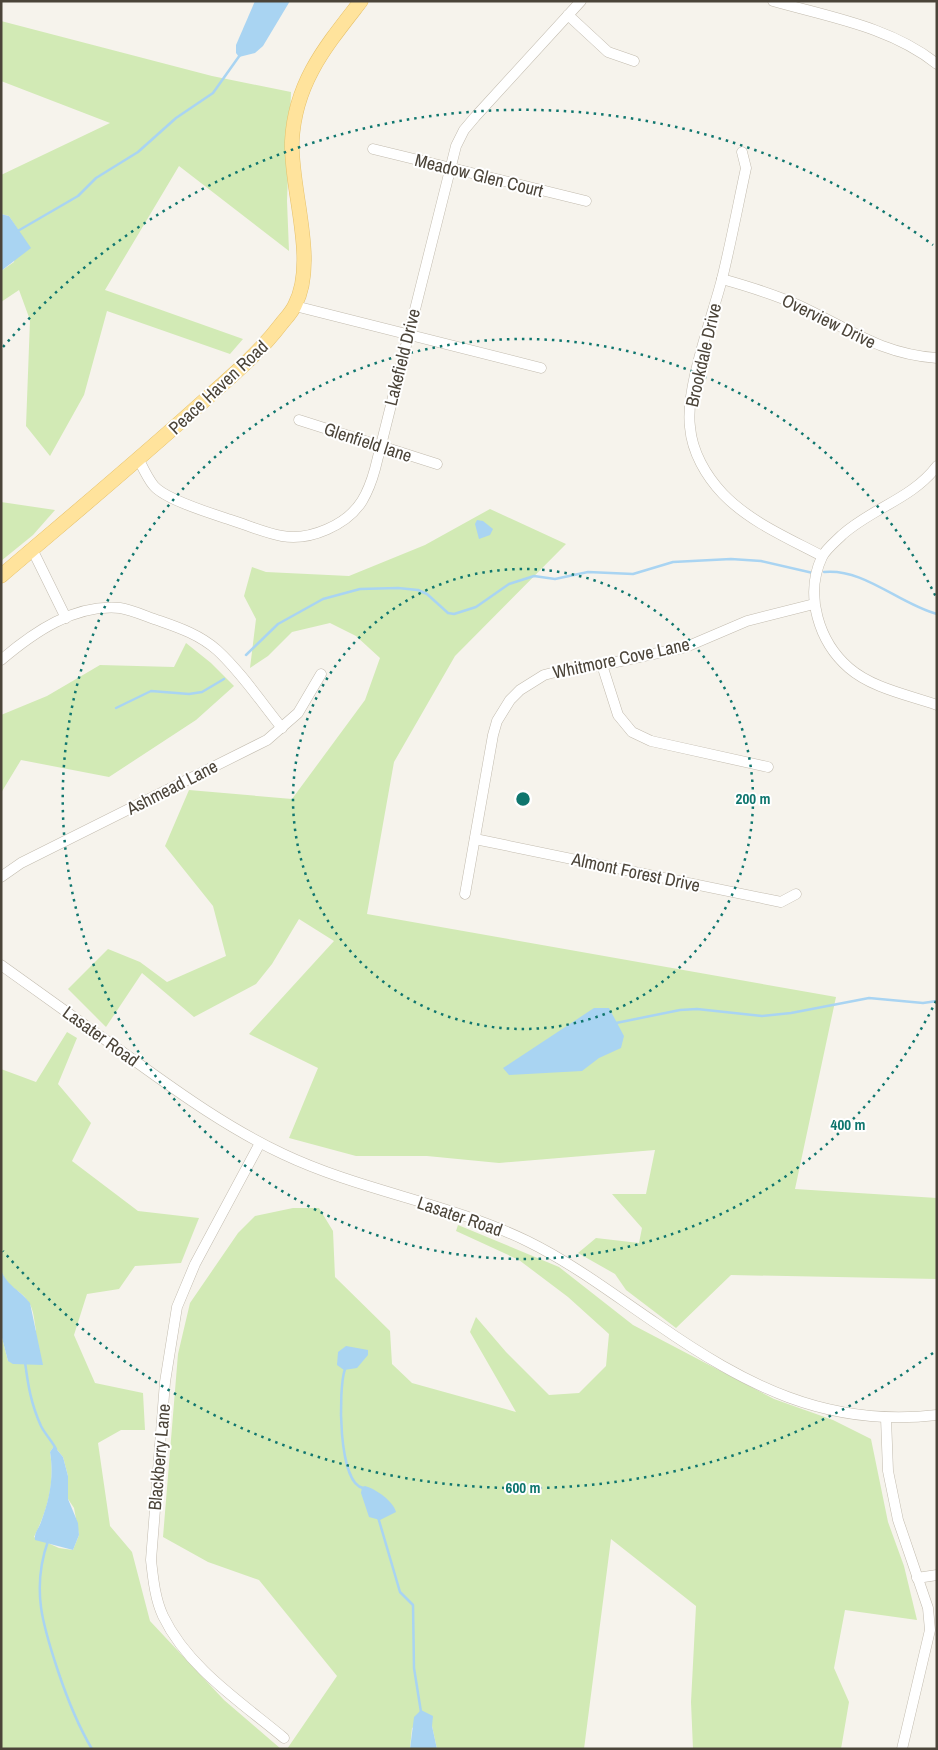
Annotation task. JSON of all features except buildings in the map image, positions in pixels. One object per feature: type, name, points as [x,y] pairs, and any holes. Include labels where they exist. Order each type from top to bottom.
[{"type":"main road","name":"Peace Haven Road","points":[[1,576],[139,460],[260,350],[295,306],[304,272],[302,225],[294,171],[292,141],[295,115],[305,84],[318,57],[361,1]]},
{"type":"street","name":"Lakefield Drive","points":[[139,460],[154,487],[173,498],[282,536],[300,537],[321,531],[342,521],[361,503],[369,488],[381,446],[456,146],[464,130],[581,1]]},
{"type":"street","points":[[774,1],[866,27],[901,41],[937,64]]},
{"type":"street","points":[[568,15],[608,52],[634,61]]},
{"type":"street","name":"Meadow Glen Court","points":[[373,149],[586,201]]},
{"type":"street","name":"Brookdale Drive","points":[[742,152],[746,168],[722,279],[702,352],[689,417],[691,434],[697,454],[711,479],[734,505],[766,526],[822,556]]},
{"type":"street","name":"Overview Drive","points":[[722,279],[798,305],[879,346],[904,354],[937,358]]},
{"type":"street","points":[[295,306],[541,368]]},
{"type":"street","name":"Glenfield lane","points":[[299,420],[437,464]]},
{"type":"street","points":[[937,466],[919,486],[853,526],[822,556],[815,580],[814,604],[824,637],[849,668],[872,682],[937,705]]},
{"type":"street","points":[[32,549],[66,618]]},
{"type":"street","name":"Whitmore Cove Lane","points":[[465,894],[493,734],[510,700],[531,682],[544,675],[567,669],[602,665],[686,647],[747,621],[814,604]]},
{"type":"street","points":[[1,660],[28,637],[50,624],[82,612],[120,608],[184,629],[200,637],[217,650],[282,728]]},
{"type":"street","points":[[602,665],[618,715],[632,732],[651,741],[768,767]]},
{"type":"street","name":"Ashmead Lane","points":[[1,877],[22,863],[267,740],[298,713],[321,674]]},
{"type":"street","name":"Almont Forest Drive","points":[[475,838],[781,902],[796,894]]},
{"type":"street","name":"Lasater Road","points":[[1,965],[189,1099],[260,1143],[319,1170],[458,1213],[526,1240],[577,1269],[665,1330],[754,1385],[817,1407],[857,1415],[886,1418],[937,1416]]},
{"type":"street","name":"Blackberry Lane","points":[[260,1143],[195,1264],[177,1306],[165,1382],[151,1560],[154,1584],[162,1614],[188,1657],[284,1738]]},
{"type":"street","points":[[886,1418],[888,1470],[898,1520],[928,1608],[930,1630],[902,1749]]},
{"type":"street","points":[[917,1578],[937,1575]]},
{"type":"green space","points":[[1,21],[212,76],[291,92],[287,201],[289,251],[179,166],[105,290],[243,339],[230,354],[107,311],[84,395],[50,456],[26,426],[30,320],[19,290],[1,302],[1,271],[14,262],[18,230],[9,216],[1,214],[1,175],[110,123],[1,81]]},
{"type":"green space","points":[[1,502],[55,510],[33,535],[1,561]]},
{"type":"green space","points":[[490,509],[566,544],[455,656],[394,762],[367,914],[836,997],[795,1189],[937,1198],[937,1279],[731,1275],[676,1328],[626,1290],[615,1274],[578,1253],[596,1238],[639,1243],[642,1228],[612,1194],[646,1194],[655,1150],[499,1163],[427,1156],[356,1156],[289,1138],[318,1068],[249,1034],[334,941],[299,919],[272,964],[256,984],[194,1017],[142,973],[106,1027],[68,989],[108,949],[140,962],[167,982],[226,956],[213,906],[165,846],[189,790],[292,799],[365,700],[380,658],[356,636],[330,623],[292,632],[268,656],[250,668],[256,619],[244,596],[252,567],[266,572],[349,576],[425,545]]},
{"type":"green space","points":[[186,643],[211,663],[234,686],[196,720],[109,777],[21,760],[1,793],[1,715],[47,696],[100,665],[174,667]]},
{"type":"green space","points":[[67,1032],[77,1038],[58,1084],[91,1123],[72,1161],[138,1211],[199,1218],[181,1263],[135,1266],[119,1289],[87,1294],[74,1335],[95,1383],[143,1393],[145,1430],[121,1430],[98,1443],[110,1526],[132,1552],[150,1621],[224,1700],[281,1749],[1,1749],[1,1334],[8,1361],[36,1330],[31,1306],[22,1294],[7,1282],[1,1270],[1,1069],[36,1082]],"holes":[[[54,1446],[63,1457],[68,1476],[68,1499],[74,1508],[79,1535],[73,1550],[59,1548],[34,1537],[47,1506],[52,1474],[50,1452]]]},
{"type":"green space","points":[[293,1208],[319,1208],[333,1231],[335,1277],[390,1331],[392,1364],[412,1383],[516,1412],[470,1332],[476,1317],[506,1352],[549,1395],[579,1393],[606,1366],[609,1334],[568,1297],[519,1260],[456,1231],[458,1225],[559,1267],[633,1325],[774,1399],[833,1420],[871,1439],[888,1522],[904,1566],[917,1620],[845,1610],[834,1668],[849,1702],[841,1749],[693,1749],[691,1702],[696,1606],[611,1539],[584,1749],[437,1749],[432,1717],[412,1728],[410,1749],[287,1749],[337,1676],[259,1580],[208,1562],[163,1537],[178,1354],[190,1303],[238,1233],[255,1216]]},
{"type":"water","points":[[255,1],[290,1],[263,46],[255,53],[239,57],[236,53],[236,45]]},
{"type":"water","points":[[1,214],[9,216],[31,248],[1,271]]},
{"type":"water","points":[[477,520],[483,521],[493,529],[490,535],[479,539],[475,524]]},
{"type":"water","points":[[594,1008],[609,1008],[624,1036],[621,1048],[599,1058],[582,1071],[509,1075],[503,1068]]},
{"type":"water","points":[[1,1270],[10,1284],[30,1303],[43,1365],[13,1364],[8,1361],[1,1334]]},
{"type":"water","points":[[346,1346],[368,1350],[368,1355],[357,1368],[344,1370],[337,1365],[338,1352]]},
{"type":"water","points":[[54,1446],[63,1457],[68,1476],[68,1499],[78,1523],[79,1535],[73,1550],[35,1540],[49,1496],[52,1470],[50,1452]]},
{"type":"water","points":[[365,1486],[384,1496],[396,1512],[380,1520],[369,1517],[361,1493],[362,1487]]},
{"type":"water","points":[[421,1710],[433,1716],[432,1726],[437,1749],[410,1749],[414,1717]]},
{"type":"waterway","points":[[16,232],[78,196],[96,178],[138,152],[176,118],[213,93],[240,55]]},
{"type":"waterway","points":[[246,655],[278,624],[323,599],[360,589],[398,588],[418,590],[427,594],[448,613],[454,614],[476,607],[509,584],[534,576],[555,579],[588,572],[633,574],[673,562],[731,559],[761,561],[813,573]]},
{"type":"waterway","points":[[824,572],[839,572],[853,575],[909,603],[937,614]]},
{"type":"waterway","points":[[116,708],[151,691],[189,694],[202,692],[224,679]]},
{"type":"waterway","points":[[616,1023],[680,1010],[697,1009],[762,1016],[791,1013],[869,998],[923,1003],[937,1001]]},
{"type":"waterway","points":[[25,1362],[35,1410],[41,1426],[56,1449]]},
{"type":"waterway","points":[[345,1369],[341,1395],[344,1453],[355,1482],[363,1488]]},
{"type":"waterway","points":[[378,1517],[400,1592],[413,1605],[414,1668],[421,1712]]},
{"type":"waterway","points":[[48,1541],[40,1575],[41,1607],[44,1623],[61,1681],[92,1749]]}]
